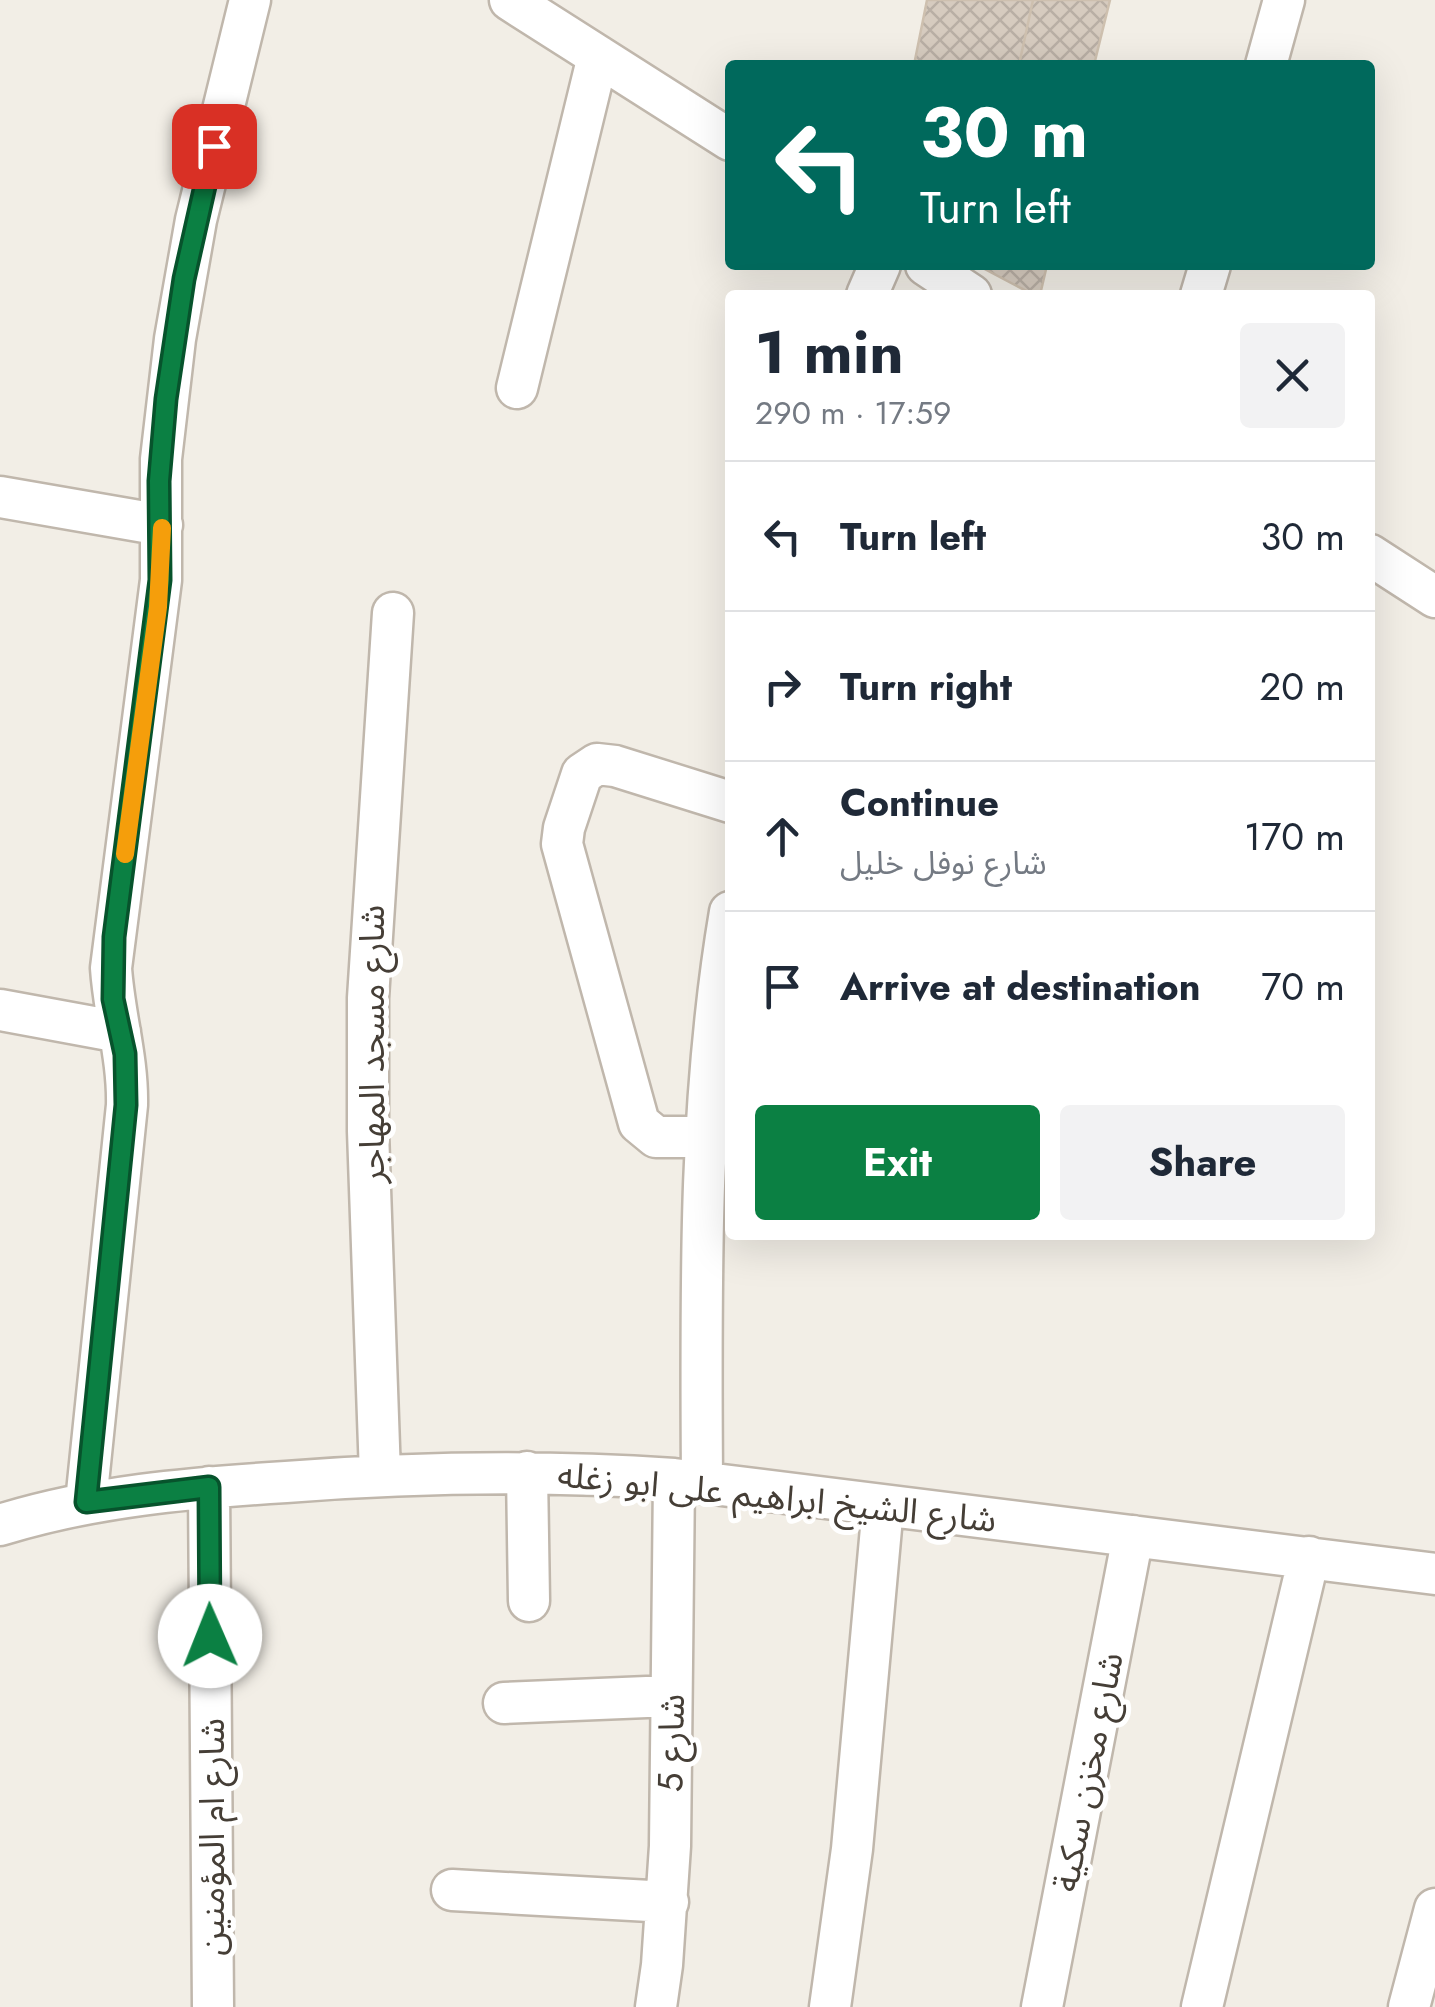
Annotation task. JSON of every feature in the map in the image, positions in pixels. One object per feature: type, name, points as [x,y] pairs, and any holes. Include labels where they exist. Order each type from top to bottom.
[{"type":"street","points":[[86,1502],[126,1105],[126,1066],[111,968],[158,607],[160,459],[184,279],[250,0]]},
{"type":"street","points":[[510,0],[725,137]]},
{"type":"street","points":[[1267,60],[1284,0]]},
{"type":"street","points":[[517,388],[598,56]]},
{"type":"street","points":[[934,270],[964,290]]},
{"type":"street","points":[[0,498],[162,525]]},
{"type":"street","points":[[1375,558],[1435,597]]},
{"type":"street","name":"شارع مسجد المهاجر","points":[[380,1475],[368,1131],[368,998],[393,614]]},
{"type":"street","points":[[705,1138],[656,1136],[638,1123],[562,844],[578,783],[588,768],[597,764],[615,766],[725,800]]},
{"type":"street","name":"شارع 5","points":[[656,2007],[668,1902],[671,1696],[688,1481],[705,1138],[725,957]]},
{"type":"street","points":[[0,1010],[120,1032]]},
{"type":"street","points":[[527,1472],[529,1601]]},
{"type":"street","name":"شارع الشيخ ابراهيم على ابو زغله","points":[[0,1525],[86,1502],[209,1487],[380,1475],[527,1472],[688,1481],[1435,1574]]},
{"type":"street","name":"شارع ام المؤمنين","points":[[209,1487],[213,2007]]},
{"type":"street","points":[[830,2007],[852,1850],[884,1506]]},
{"type":"street","name":"شارع مخزن سكية","points":[[1042,2007],[1133,1536]]},
{"type":"street","points":[[1202,2007],[1309,1558]]},
{"type":"street","points":[[504,1703],[671,1696]]},
{"type":"street","points":[[452,1890],[668,1902]]},
{"type":"street","points":[[1409,2007],[1435,1909]]},
{"type":"building","points":[[927,0],[1033,0],[1020,60],[915,60]]},
{"type":"building","points":[[1033,0],[1110,0],[1095,60],[1020,60]]},
{"type":"building","points":[[986,270],[1046,270],[1041,290],[1024,290]]},
{"type":"slow traffic","points":[[125,854],[158,607],[162,528]]},
{"type":"route","points":[[210,1636],[209,1487],[86,1502],[126,1105],[125,1054],[113,999],[111,968],[158,607],[162,552],[159,481],[166,399],[184,279],[214,146]]}]
